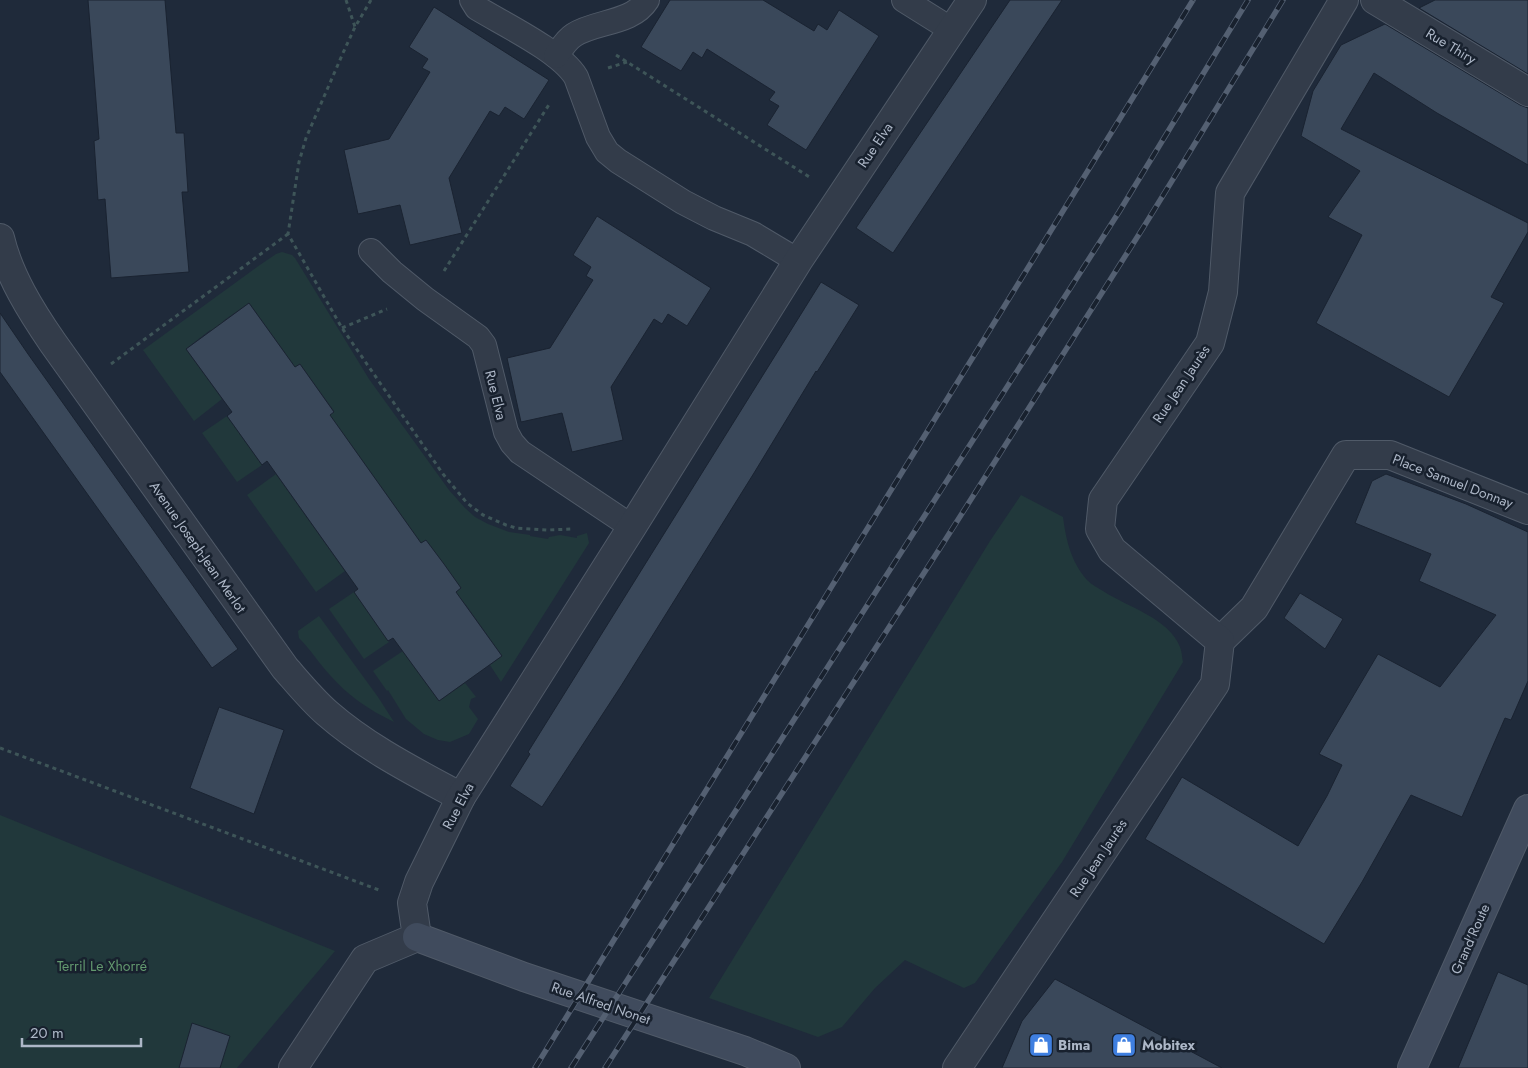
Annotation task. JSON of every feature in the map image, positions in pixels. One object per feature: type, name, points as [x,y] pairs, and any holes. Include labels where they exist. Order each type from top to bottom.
[{"type":"street","name":"Rue Elva","points":[[417,937],[412,903],[419,882],[460,797],[798,261],[972,0]]},
{"type":"street","name":"Rue Jean Jaurès","points":[[957,1068],[1215,684],[1220,641],[1112,550],[1100,529],[1103,500],[1210,343],[1223,292],[1230,193],[1344,0]]},
{"type":"street","name":"Rue Thiry","points":[[1375,0],[1528,92]]},
{"type":"street","name":"Avenue Joseph-Jean Merlot","points":[[0,238],[13,275],[29,307],[82,385],[264,640],[308,695],[328,714],[354,734],[460,797]]},
{"type":"street","name":"Place Samuel Donnay","points":[[1220,641],[1254,608],[1346,455],[1390,456],[1528,510]]},
{"type":"street","name":"Grand'Route","points":[[1412,1068],[1528,809]]},
{"type":"street","points":[[293,1068],[365,959],[417,937]]},
{"type":"street","name":"Rue Alfred Nonet","points":[[417,937],[524,977],[745,1051],[786,1068]]},
{"type":"lane","points":[[472,0],[477,8],[556,56],[570,68],[576,77],[598,137],[607,152],[618,161],[683,202],[714,218],[753,234],[798,261]]},
{"type":"lane","points":[[556,56],[564,44],[574,35],[630,14],[643,6],[647,0]]},
{"type":"lane","points":[[904,0],[952,30]]},
{"type":"lane","name":"Rue Elva","points":[[372,251],[392,272],[467,328],[484,345],[500,416],[506,432],[516,448],[632,527]]},
{"type":"path","points":[[346,0],[355,27]]},
{"type":"path","points":[[580,32],[840,197]]},
{"type":"path","points":[[342,328],[401,304],[432,283],[447,268],[560,87],[576,77],[627,62]]},
{"type":"path","points":[[82,385],[288,234]]},
{"type":"path","points":[[530,529],[577,529]]},
{"type":"path","points":[[0,748],[412,903]]},
{"type":"green space","points":[[282,252],[295,258],[369,379],[449,490],[465,508],[475,517],[509,532],[548,539],[549,537],[560,535],[577,538],[577,536],[587,533],[589,543],[501,682],[490,665],[502,656],[466,605],[453,593],[461,588],[426,540],[418,545],[411,529],[340,430],[327,417],[334,411],[300,364],[292,369],[282,356],[285,353],[249,303],[223,321],[226,326],[214,334],[210,330],[186,349],[222,399],[194,421],[143,350],[257,267]]},
{"type":"green space","points":[[227,416],[262,465],[237,482],[202,433]]},
{"type":"green space","points":[[276,474],[345,571],[316,592],[247,495]]},
{"type":"green space","points":[[1021,495],[1063,517],[1070,550],[1081,573],[1095,586],[1146,614],[1167,628],[1175,637],[1180,647],[1183,662],[1062,862],[975,983],[964,988],[905,960],[875,988],[842,1027],[818,1037],[709,998],[990,541]]},
{"type":"green space","points":[[354,592],[389,642],[364,659],[329,609]]},
{"type":"green space","points":[[319,616],[394,722],[367,707],[343,689],[299,638],[298,631]]},
{"type":"green space","points":[[403,651],[439,701],[465,683],[476,697],[471,699],[469,707],[478,719],[469,734],[450,742],[438,740],[424,734],[406,719],[388,690],[373,671]]},
{"type":"green space","name":"Terril Le Xhorré","points":[[0,815],[335,951],[237,1068],[0,1068]]},
{"type":"building","points":[[88,0],[165,0],[176,133],[184,133],[188,192],[182,192],[189,272],[111,278],[105,199],[98,200],[94,141],[99,139]]},
{"type":"building","points":[[670,0],[763,0],[814,31],[818,24],[827,30],[839,10],[879,36],[806,150],[767,125],[779,106],[769,100],[775,92],[707,49],[702,58],[693,52],[681,71],[641,47]]},
{"type":"building","points":[[1010,0],[1062,0],[893,253],[856,228]]},
{"type":"building","points":[[1435,0],[1528,0],[1528,74],[1419,8]]},
{"type":"building","points":[[434,7],[549,80],[524,119],[505,107],[499,116],[490,111],[449,178],[462,233],[410,245],[400,205],[358,214],[344,150],[389,139],[430,72],[422,68],[428,59],[409,47]]},
{"type":"building","points":[[1385,24],[1528,108],[1528,165],[1437,113],[1374,73],[1341,129],[1528,223],[1528,232],[1491,297],[1504,303],[1449,397],[1316,323],[1362,235],[1328,217],[1360,171],[1301,136],[1313,91],[1341,45]]},
{"type":"building","points":[[597,216],[711,288],[687,326],[668,314],[662,324],[654,319],[611,387],[623,440],[572,452],[562,413],[521,422],[507,358],[550,348],[593,280],[586,276],[591,267],[573,255]]},
{"type":"building","points":[[821,282],[859,305],[816,371],[621,686],[542,807],[510,786],[530,754],[528,752]]},
{"type":"building","points":[[249,303],[295,367],[300,364],[334,412],[330,415],[421,543],[426,540],[444,564],[461,588],[456,592],[502,656],[439,701],[393,638],[388,641],[354,592],[358,589],[267,461],[262,465],[227,416],[232,412],[186,349]]},
{"type":"building","points":[[0,313],[238,649],[212,668],[0,372]]},
{"type":"building","points":[[1386,474],[1466,504],[1528,532],[1528,681],[1511,720],[1505,718],[1462,817],[1411,795],[1362,882],[1324,944],[1145,839],[1182,777],[1298,846],[1327,796],[1342,765],[1319,754],[1378,654],[1440,687],[1496,615],[1419,581],[1431,554],[1355,523],[1372,481]]},
{"type":"building","points":[[1300,593],[1343,619],[1325,649],[1284,618]]},
{"type":"building","points":[[219,707],[284,730],[254,814],[190,788]]},
{"type":"building","points":[[1498,972],[1528,985],[1528,1068],[1458,1068]]},
{"type":"building","name":"Mobitex","points":[[1055,979],[1222,1068],[1002,1068],[1022,1021]]},
{"type":"building","points":[[192,1023],[230,1036],[220,1068],[179,1068]]},
{"type":"railway","points":[[535,1068],[1193,0]]},
{"type":"railway","points":[[571,1068],[1119,212],[1248,0]]},
{"type":"railway","points":[[605,1068],[942,545],[1143,228],[1283,0]]},
{"type":"place","name":"Bima","points":[[1041,1045]]},
{"type":"place","name":"Mobitex","points":[[1124,1045]]}]
